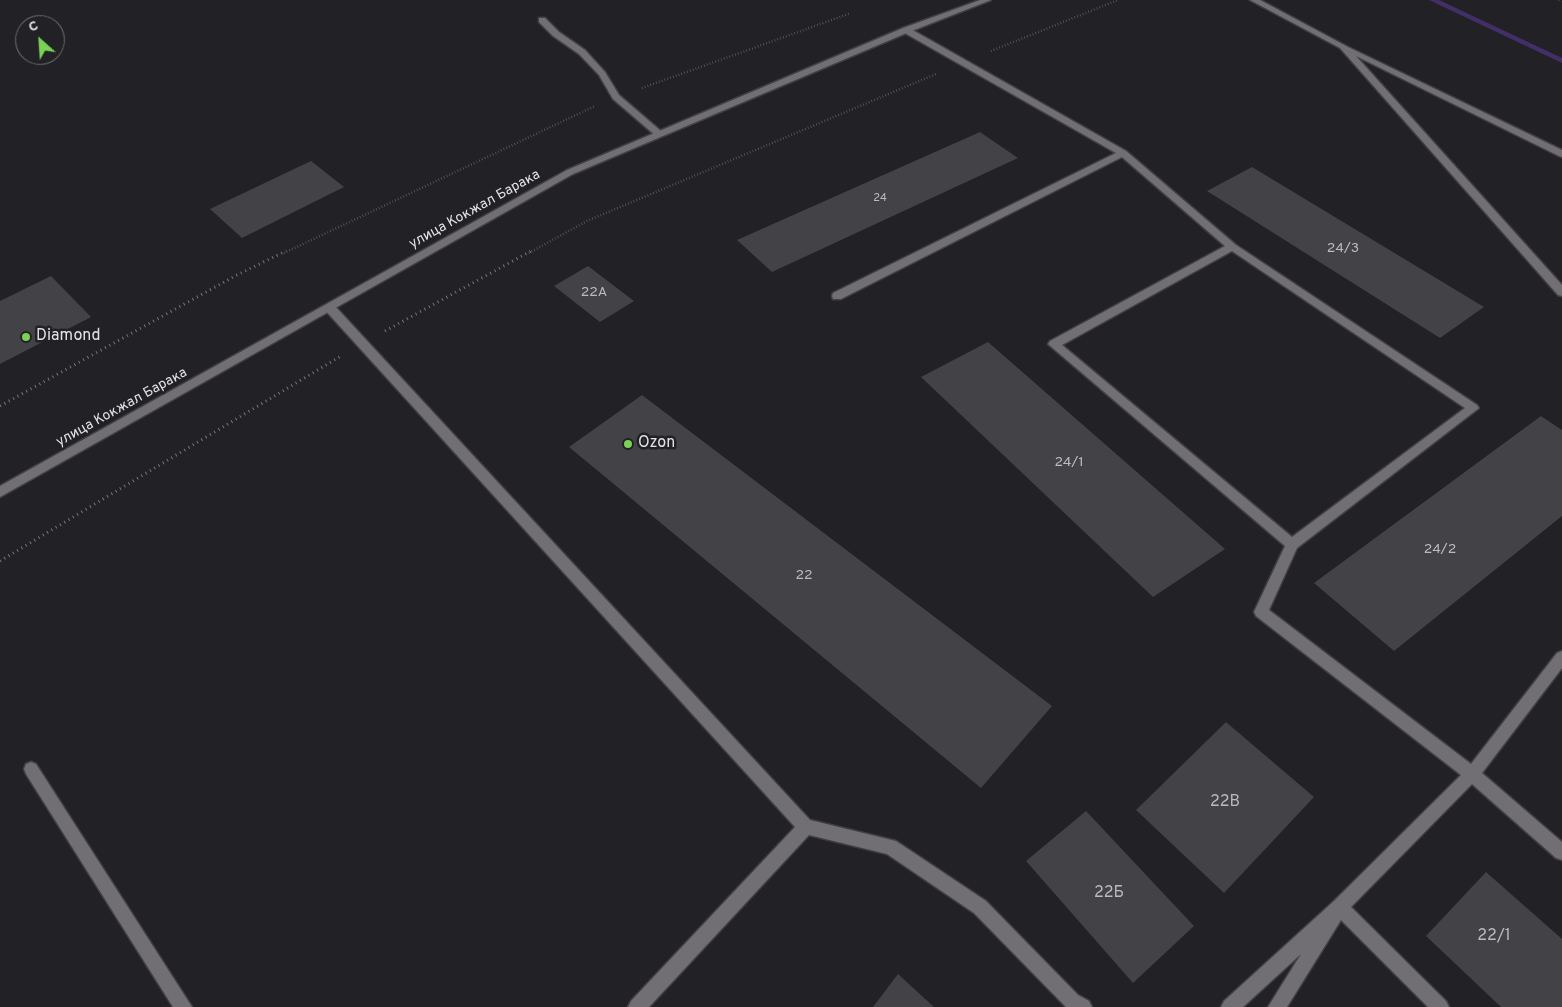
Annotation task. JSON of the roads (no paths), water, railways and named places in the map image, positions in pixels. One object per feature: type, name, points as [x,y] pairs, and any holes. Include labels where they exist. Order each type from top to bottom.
[{"type":"street","name":"улица Кокжал Барака","points":[[0,492],[570,172],[906,30],[987,0]]},
{"type":"street","points":[[1254,0],[1562,154]]},
{"type":"street","points":[[542,20],[556,34],[582,52],[602,74],[616,97],[659,134]]},
{"type":"street","points":[[906,30],[1124,153],[1232,247],[1473,408],[1292,544],[1261,612],[1472,774],[1562,852]]},
{"type":"street","points":[[1343,46],[1562,292]]},
{"type":"street","points":[[837,296],[1124,153]]},
{"type":"street","points":[[1232,247],[1054,344],[1292,544]]},
{"type":"street","points":[[329,307],[806,827],[890,847],[980,907],[1072,1001],[1083,1007]]},
{"type":"street","points":[[1230,1007],[1340,907],[1472,774],[1562,657]]},
{"type":"street","points":[[31,769],[183,1007]]},
{"type":"street","points":[[636,1007],[806,827]]},
{"type":"street","points":[[1277,1007],[1340,907]]},
{"type":"street","points":[[1340,907],[1440,1007]]},
{"type":"waterway","points":[[1433,0],[1562,61]]},
{"type":"place","name":"Diamond","points":[[26,337]]},
{"type":"place","name":"Ozon","points":[[628,444]]}]
